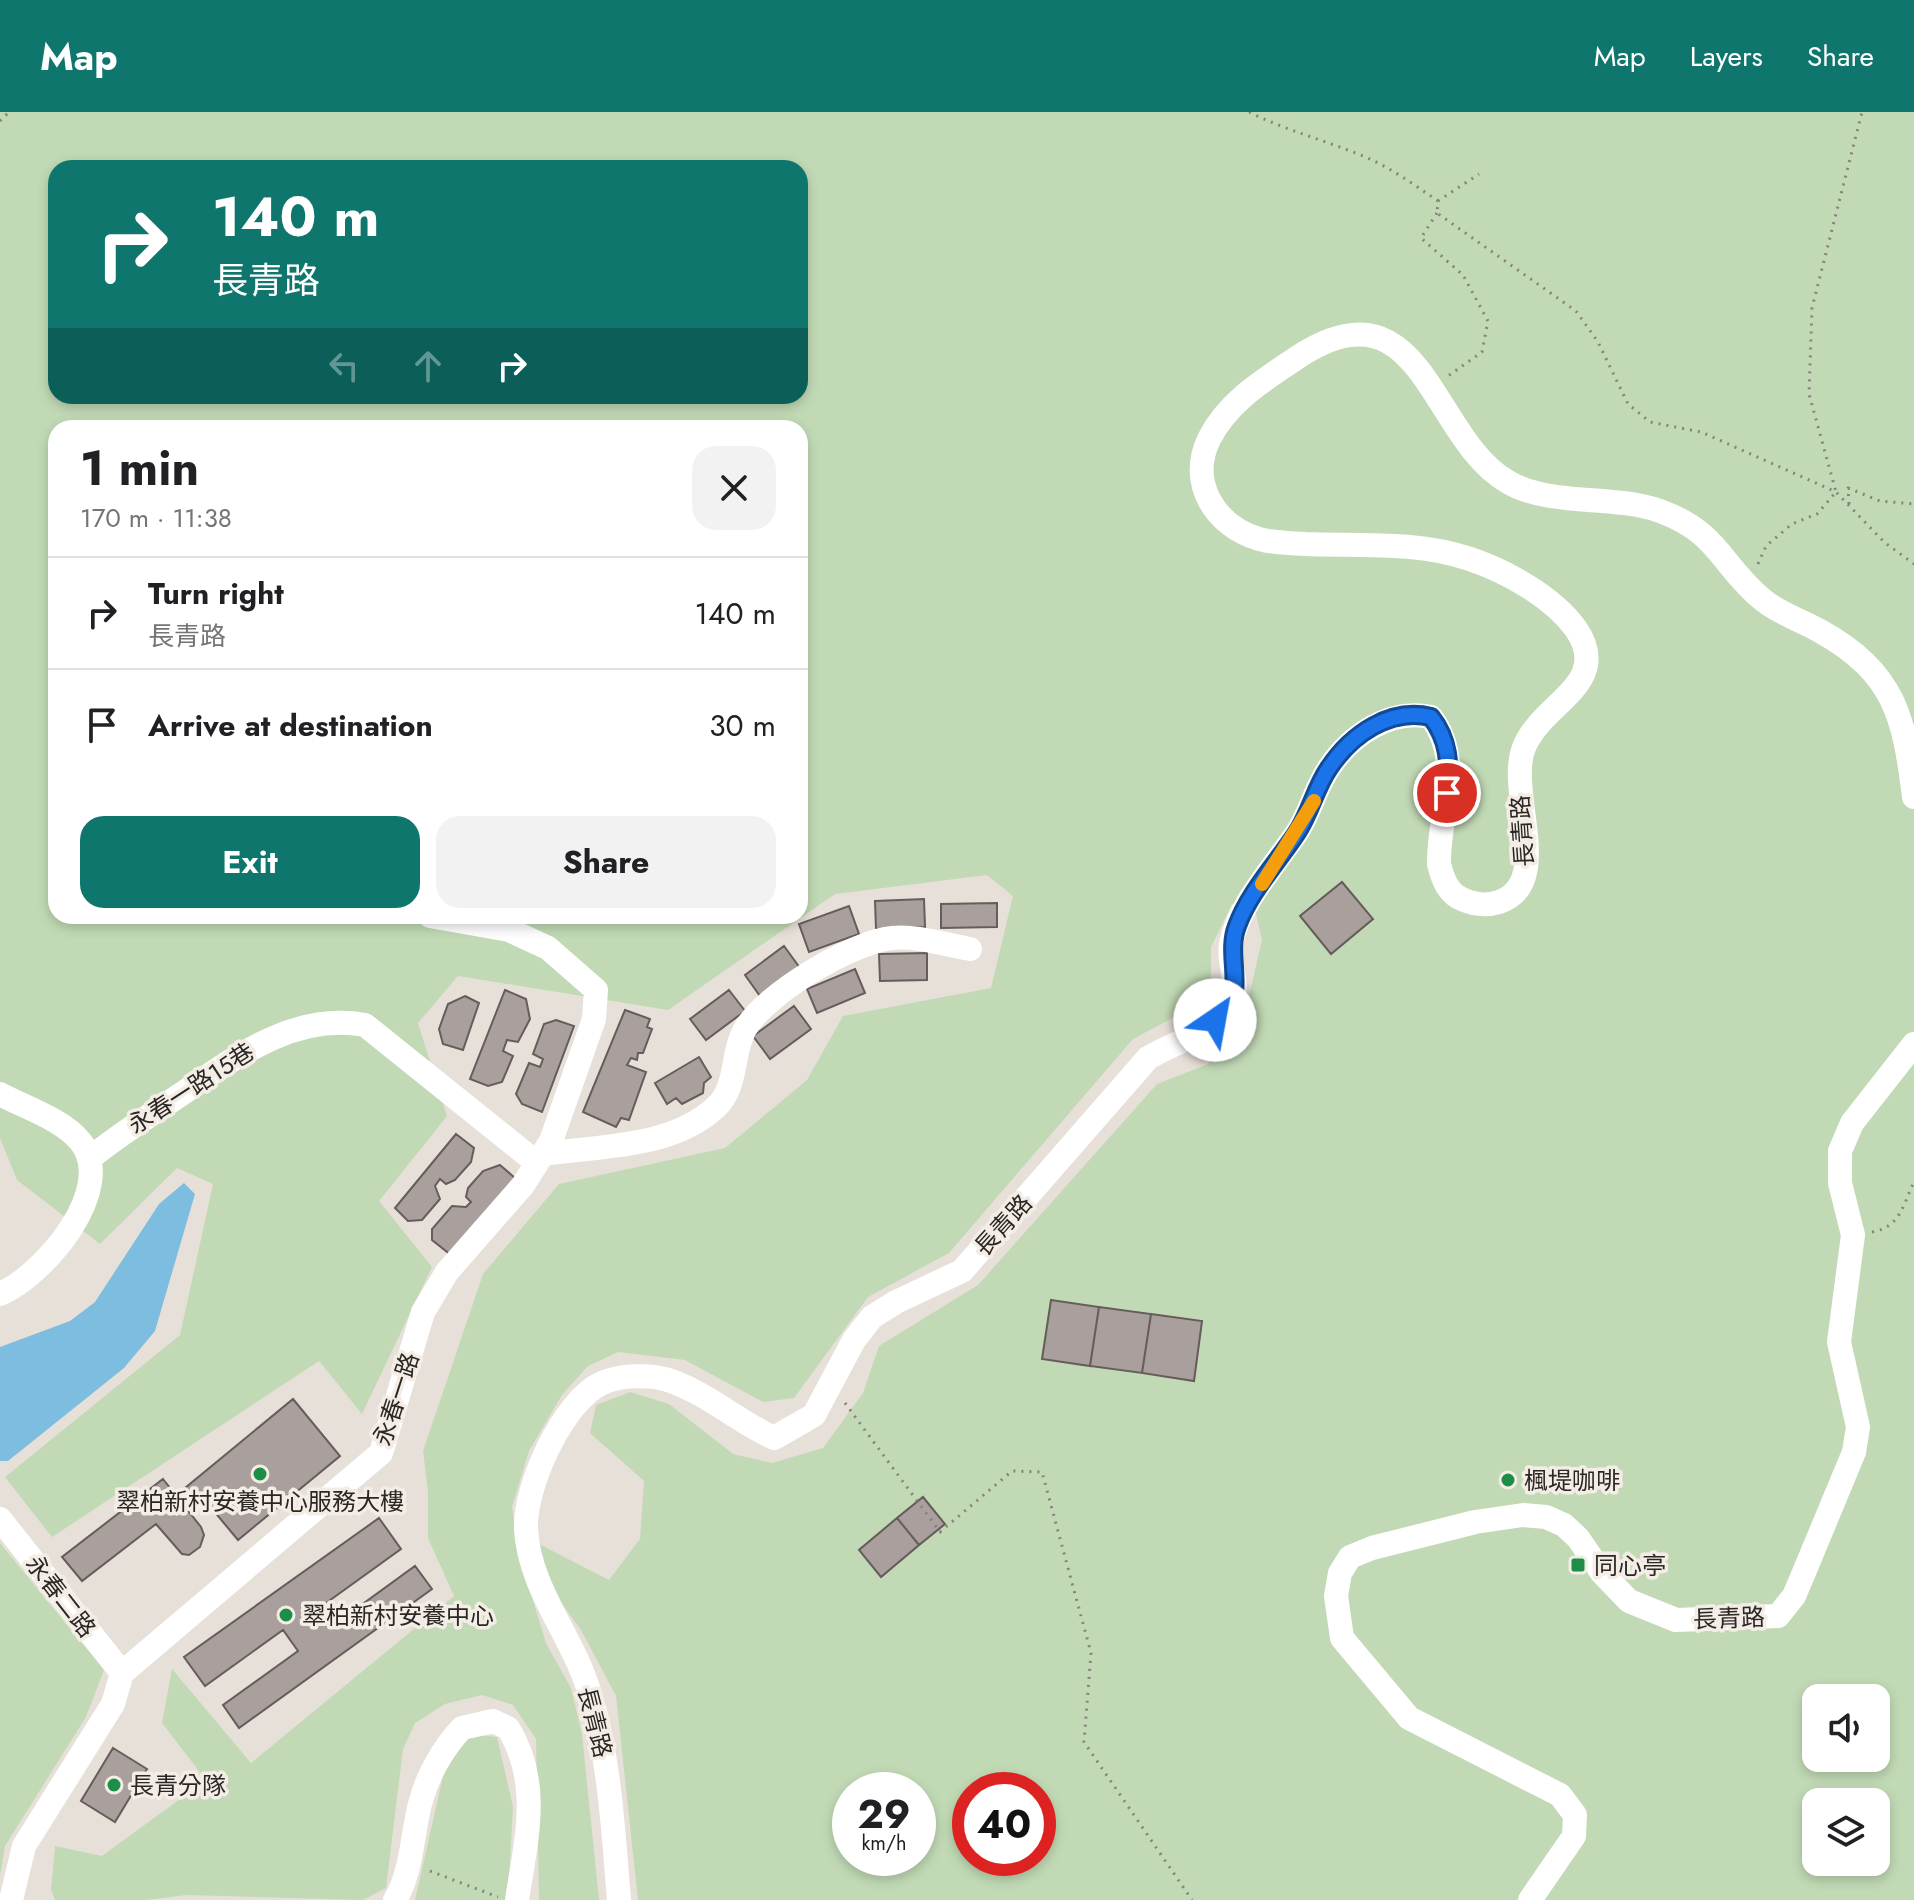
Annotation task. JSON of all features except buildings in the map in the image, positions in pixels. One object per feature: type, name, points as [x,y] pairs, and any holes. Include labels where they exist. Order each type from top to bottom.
[{"type":"street","name":"長青路","points":[[619,1900],[602,1738],[578,1659],[530,1564],[526,1526],[529,1499],[538,1470],[562,1424],[582,1398],[602,1383],[645,1377],[668,1380],[774,1438],[814,1415],[854,1340],[872,1317],[896,1302],[962,1271],[1148,1058],[1188,1035],[1207,1032],[1215,1020],[1228,1012],[1236,986],[1230,946],[1246,905],[1298,831],[1328,769],[1353,739],[1378,723],[1402,714],[1431,717],[1444,734],[1450,768],[1438,847],[1443,880],[1456,897],[1479,906],[1503,901],[1526,878],[1529,863],[1518,778],[1522,752],[1533,730],[1571,692],[1588,663],[1588,651],[1578,632],[1564,614],[1544,598],[1469,558],[1422,549],[1262,540],[1227,523],[1205,496],[1201,481],[1209,440],[1230,408],[1252,388],[1305,353],[1342,336],[1362,333],[1389,342],[1434,388],[1491,471],[1510,485],[1554,497],[1601,498],[1659,511],[1696,527],[1722,551],[1748,586],[1784,614],[1854,652],[1879,677],[1894,699],[1914,797]]},
{"type":"street","name":"永春一路","points":[[122,1673],[381,1453],[423,1312],[447,1272],[523,1185],[567,1102],[594,1019],[596,990],[548,948],[509,930],[475,924]]},
{"type":"street","points":[[540,1158],[650,1139],[676,1131],[716,1108],[730,1091],[736,1050],[746,1028],[769,999],[810,972],[891,938],[970,949]]},
{"type":"street","name":"永春一路15巷","points":[[89,1159],[119,1135],[253,1045],[298,1029],[342,1021],[365,1025],[540,1158]]},
{"type":"street","name":"長青路","points":[[1530,1900],[1574,1836],[1575,1815],[1560,1795],[1409,1718],[1342,1638],[1336,1607],[1340,1573],[1350,1557],[1372,1548],[1475,1522],[1523,1515],[1546,1517],[1564,1525],[1578,1538],[1602,1573],[1629,1601],[1676,1620],[1778,1616],[1794,1596],[1854,1452],[1858,1427],[1839,1342],[1853,1235],[1840,1183],[1840,1151],[1866,1103],[1914,1044]]},
{"type":"street","points":[[0,1094],[67,1130],[81,1142],[89,1159],[85,1198],[67,1235],[42,1267],[0,1294]]},
{"type":"street","name":"永春二路","points":[[0,1519],[122,1673]]},
{"type":"street","points":[[11,1900],[24,1846],[113,1704],[122,1673]]},
{"type":"street","points":[[395,1900],[404,1886],[420,1801],[448,1743],[462,1728],[493,1721],[508,1728],[528,1769],[529,1822],[517,1900]]},
{"type":"path","points":[[0,121],[9,112]]},
{"type":"path","points":[[1249,112],[1288,131],[1360,154],[1438,201]]},
{"type":"path","points":[[1836,492],[1809,394],[1812,308],[1862,112]]},
{"type":"path","points":[[1438,201],[1479,174]]},
{"type":"path","points":[[1434,388],[1482,352],[1488,321],[1463,275],[1421,238],[1437,213],[1438,201]]},
{"type":"path","points":[[1437,213],[1576,311],[1598,342],[1628,404],[1650,422],[1701,432],[1836,492],[1884,542],[1914,564]]},
{"type":"path","points":[[1849,504],[1848,488],[1880,501],[1914,504]]},
{"type":"path","points":[[1748,586],[1766,546],[1792,524],[1817,514],[1836,492]]},
{"type":"path","points":[[1853,1235],[1883,1230],[1903,1213],[1914,1182]]},
{"type":"path","points":[[831,1384],[940,1532],[1012,1471],[1042,1472],[1091,1653],[1084,1742],[1192,1900]]},
{"type":"path","points":[[408,1861],[463,1886],[507,1900]]},
{"type":"green space","points":[[0,112],[1914,112],[1914,1900],[638,1900],[616,1696],[581,1630],[544,1579],[539,1544],[609,1580],[640,1539],[644,1481],[590,1433],[596,1405],[630,1392],[669,1404],[733,1454],[772,1463],[823,1448],[863,1393],[879,1346],[978,1285],[1157,1084],[1206,1065],[1239,1038],[1262,940],[1256,914],[1232,904],[1211,947],[1211,992],[1178,1015],[1133,1039],[949,1253],[868,1297],[794,1398],[763,1402],[685,1360],[618,1352],[588,1366],[562,1395],[529,1451],[512,1507],[520,1558],[546,1643],[571,1688],[582,1734],[599,1900],[539,1900],[536,1739],[513,1705],[482,1695],[445,1704],[415,1723],[403,1749],[386,1888],[363,1900],[187,1895],[146,1900],[55,1900],[51,1890],[55,1846],[102,1856],[206,1780],[162,1723],[172,1669],[251,1763],[454,1596],[428,1538],[428,1492],[423,1451],[483,1274],[559,1184],[725,1148],[807,1080],[843,1016],[991,988],[1013,896],[987,875],[835,894],[808,913],[808,420],[48,420],[48,924],[792,924],[668,1010],[458,976],[418,1023],[447,1116],[379,1201],[432,1267],[362,1414],[319,1361],[52,1537],[5,1477],[180,1335],[213,1184],[177,1168],[100,1244],[17,1180],[0,1138]]},
{"type":"green space","points":[[0,1543],[104,1670],[86,1717],[5,1846],[0,1876]]},
{"type":"green space","points":[[467,1734],[497,1737],[513,1807],[508,1900],[415,1900],[450,1745]]},
{"type":"water","points":[[184,1183],[195,1194],[155,1331],[124,1368],[8,1461],[0,1461],[0,1347],[70,1321],[95,1302],[159,1204]]},
{"type":"slow traffic","points":[[1262,884],[1314,801]]},
{"type":"place","name":"翠柏新村安養中心服務大樓","points":[[260,1474]]},
{"type":"place","name":"楓堤咖啡","points":[[1508,1480]]},
{"type":"place","name":"同心亭","points":[[1578,1565]]},
{"type":"place","name":"翠柏新村安養中心","points":[[286,1615]]},
{"type":"place","name":"長青分隊","points":[[114,1785]]},
{"type":"route","points":[[1215,1020],[1228,1012],[1234,1000],[1236,986],[1230,946],[1246,905],[1298,831],[1328,769],[1353,739],[1378,723],[1402,714],[1431,717],[1444,734],[1450,768],[1447,793]]}]
